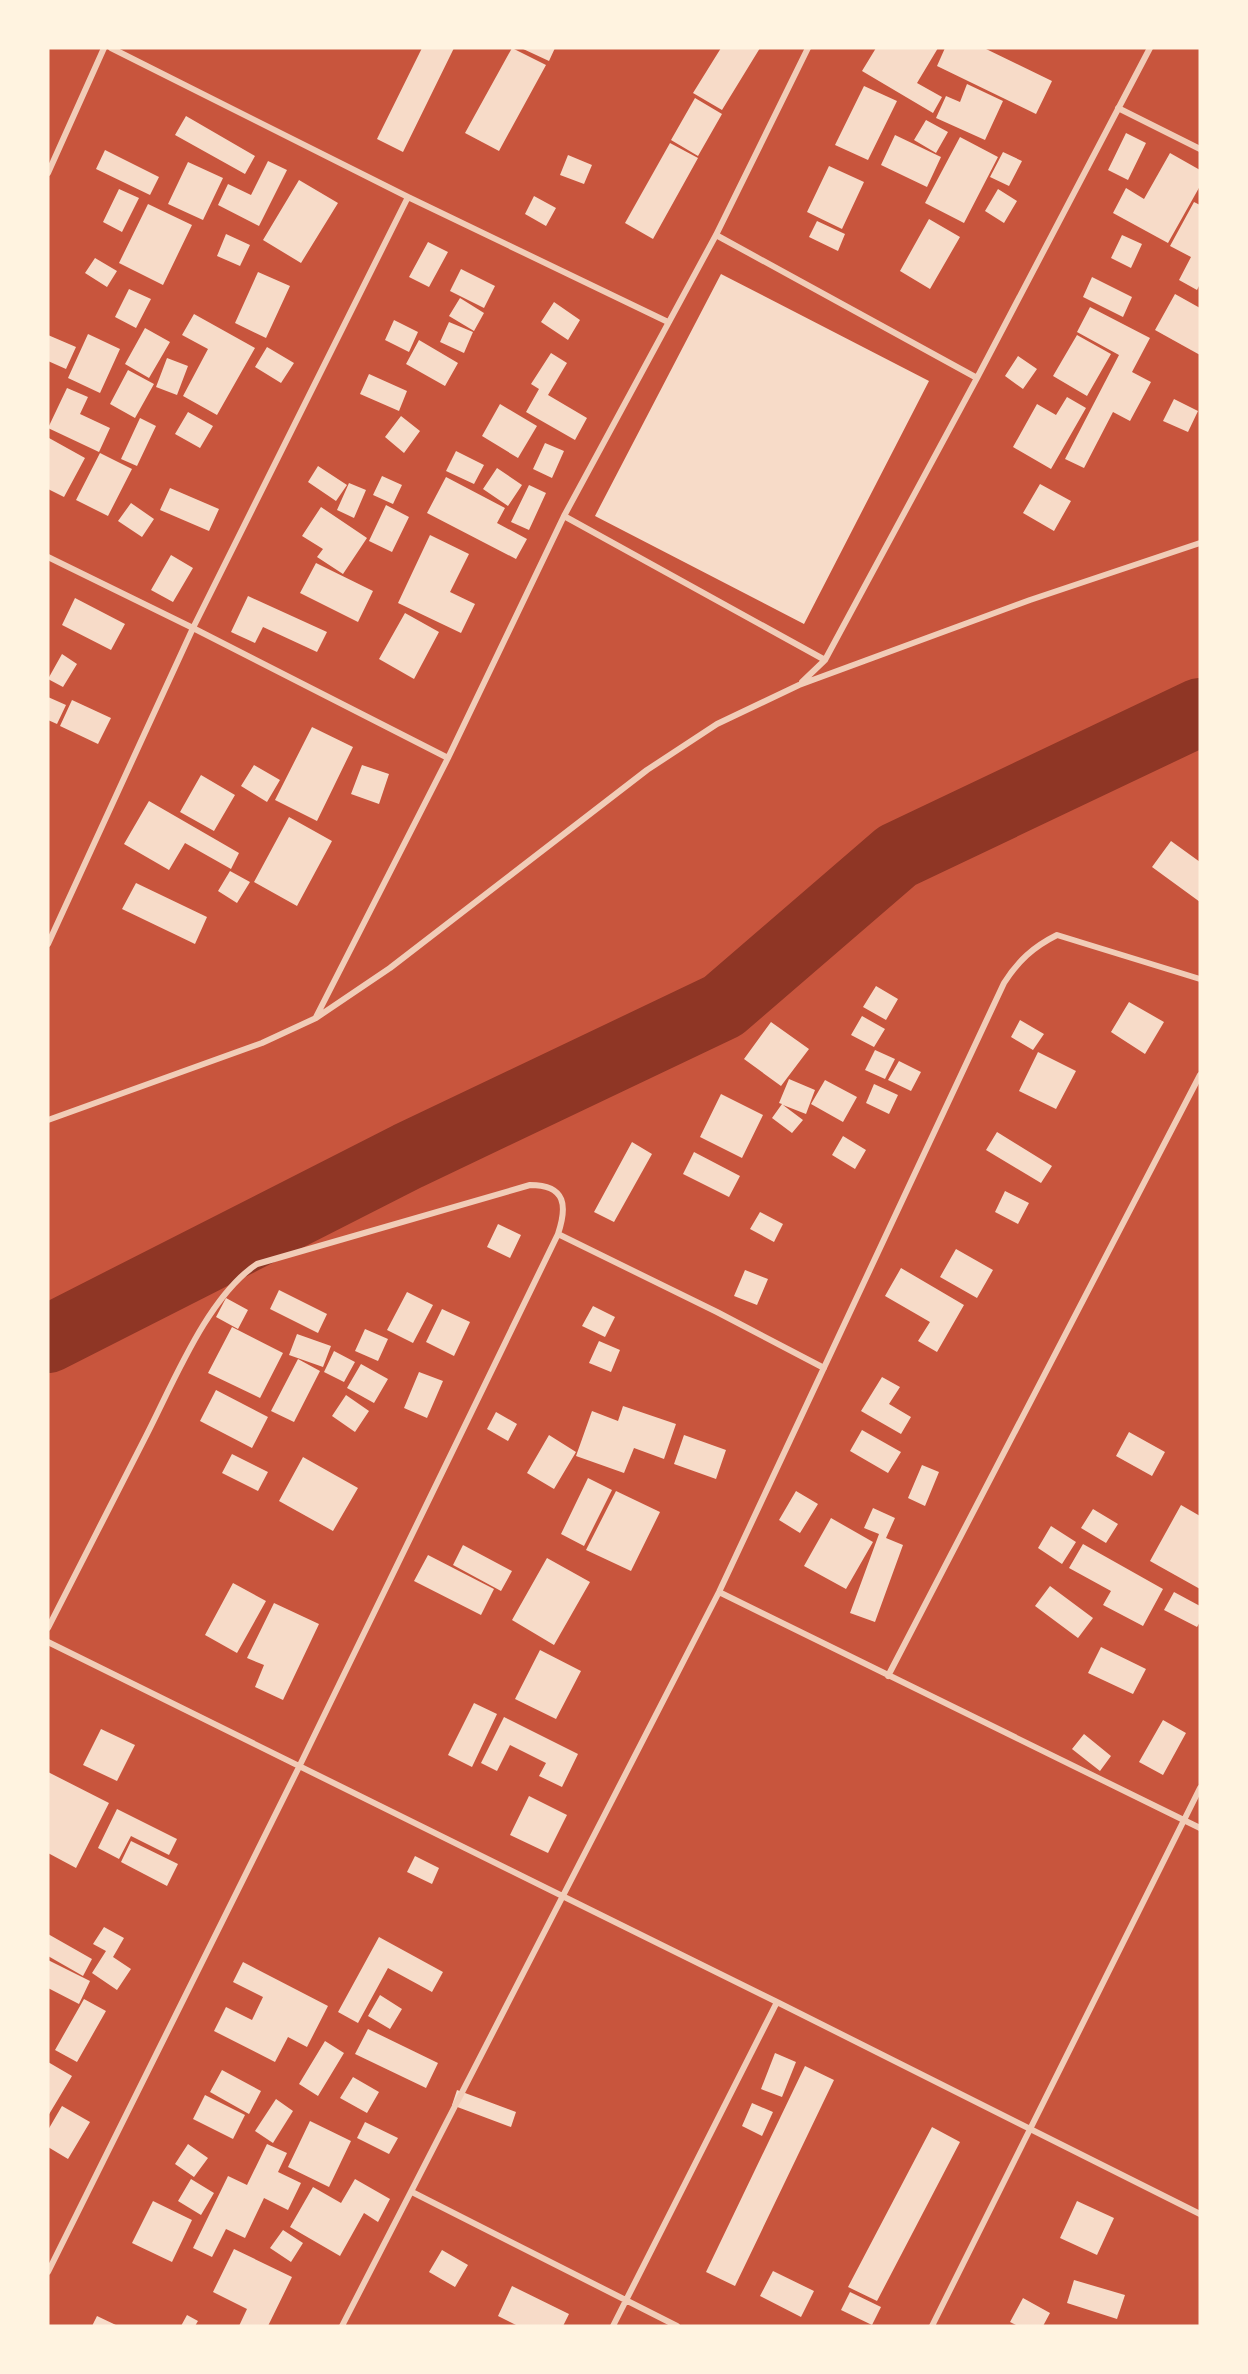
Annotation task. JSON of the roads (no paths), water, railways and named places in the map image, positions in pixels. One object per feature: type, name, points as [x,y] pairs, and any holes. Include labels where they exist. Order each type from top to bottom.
[{"type":"street","points":[[48,173],[104,48]]},
{"type":"street","points":[[111,48],[408,197],[668,322]]},
{"type":"street","points":[[316,1018],[448,758],[564,516],[716,235],[808,48]]},
{"type":"street","points":[[799,685],[825,660],[977,378],[1150,48]]},
{"type":"street","points":[[1118,108],[1200,149]]},
{"type":"street","points":[[48,944],[193,628],[408,197]]},
{"type":"street","points":[[716,235],[977,378]]},
{"type":"street","points":[[564,516],[825,660]]},
{"type":"street","points":[[48,1120],[262,1043],[316,1018],[390,968],[647,770],[717,724],[799,685],[1030,600],[1200,543]]},
{"type":"street","points":[[48,558],[193,628],[448,758]]},
{"type":"street","points":[[342,2326],[564,1898],[719,1592],[1004,983],[1017,963],[1039,944],[1057,936],[1200,979]]},
{"type":"street","points":[[888,1676],[1200,1075]]},
{"type":"street","points":[[48,1628],[192,1346],[225,1292],[243,1273],[257,1264],[531,1185],[548,1188],[559,1195],[564,1204],[564,1214],[558,1234],[299,1767],[48,2272]]},
{"type":"street","points":[[558,1234],[717,1312],[824,1368]]},
{"type":"street","points":[[719,1592],[1200,1828]]},
{"type":"street","points":[[48,1642],[1200,2214]]},
{"type":"street","points":[[932,2326],[1200,1788]]},
{"type":"street","points":[[613,2326],[777,2002]]},
{"type":"street","points":[[412,2192],[677,2326]]},
{"type":"waterway","points":[[48,1339],[408,1156],[723,1006],[897,856],[1200,712]]}]
